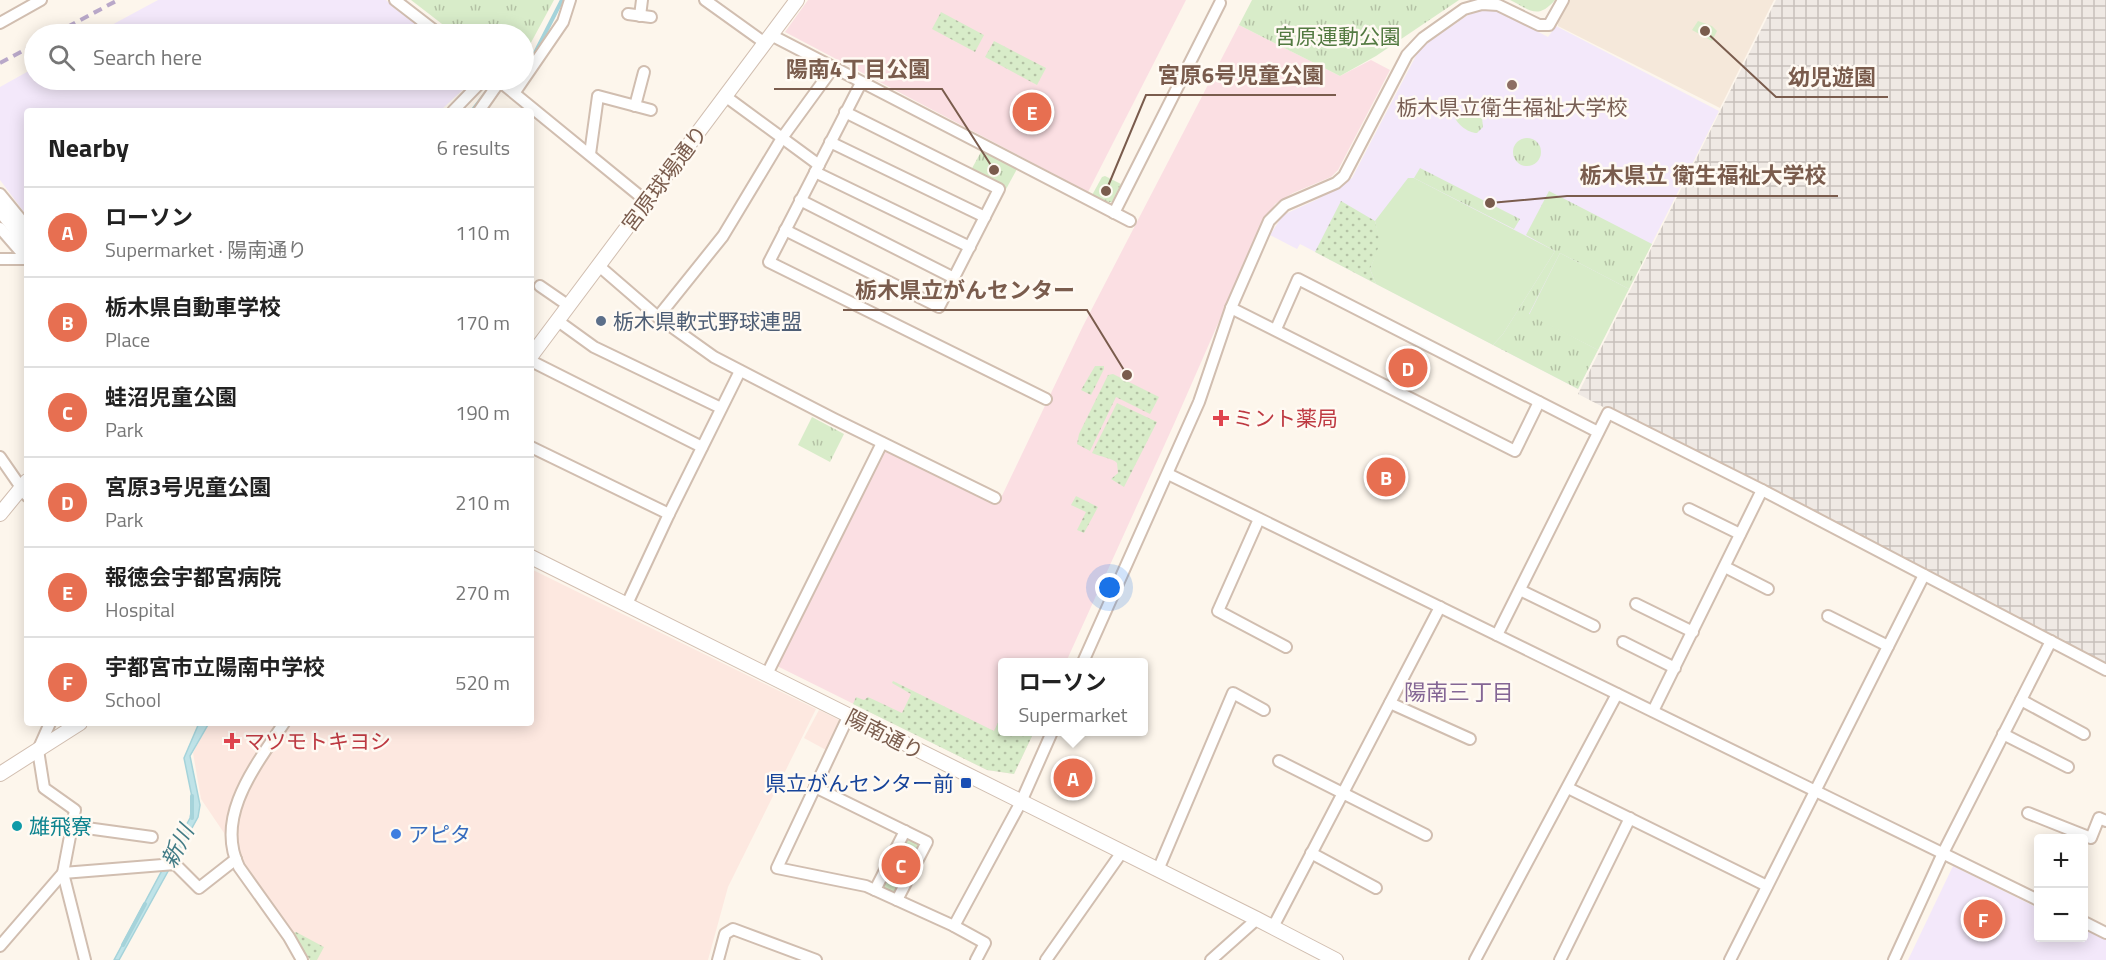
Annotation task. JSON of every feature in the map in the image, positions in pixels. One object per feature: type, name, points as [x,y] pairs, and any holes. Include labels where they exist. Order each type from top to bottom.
[{"type":"street","points":[[3,17],[40,0]]},
{"type":"street","points":[[395,0],[426,24]]},
{"type":"street","points":[[534,64],[563,22],[570,0]]},
{"type":"street","points":[[639,16],[642,0]]},
{"type":"street","points":[[705,0],[768,39],[832,68],[1130,221]]},
{"type":"street","name":"宮原球場通り","points":[[534,355],[797,0]]},
{"type":"street","points":[[1085,658],[1199,402],[1231,308],[1272,216],[1285,205],[1338,182],[1344,176],[1407,56],[1420,40],[1461,11],[1482,4],[1498,5],[1546,26],[1563,0]]},
{"type":"street","points":[[1114,213],[1220,3]]},
{"type":"street","points":[[658,316],[723,236],[782,138],[832,68]]},
{"type":"street","points":[[635,106],[644,72]]},
{"type":"street","points":[[861,83],[769,262],[1046,399]]},
{"type":"street","points":[[456,108],[473,90]]},
{"type":"street","points":[[481,108],[493,90]]},
{"type":"street","points":[[512,90],[646,201]]},
{"type":"street","points":[[590,154],[598,96],[651,110]]},
{"type":"street","points":[[725,96],[782,138],[817,168],[970,247]]},
{"type":"street","points":[[785,230],[939,307],[970,247],[999,189],[845,112]]},
{"type":"street","points":[[830,142],[984,218]]},
{"type":"street","points":[[0,194],[24,223]]},
{"type":"street","points":[[800,200],[954,278]]},
{"type":"street","points":[[0,209],[24,239]]},
{"type":"street","points":[[0,228],[24,256]]},
{"type":"street","points":[[0,259],[24,259]]},
{"type":"street","points":[[599,266],[685,338],[740,371],[995,498]]},
{"type":"street","points":[[1276,329],[1298,279],[1598,432]]},
{"type":"street","points":[[540,286],[569,306]]},
{"type":"street","points":[[1231,308],[1515,451],[1539,402]]},
{"type":"street","points":[[558,321],[594,347],[721,408]]},
{"type":"street","points":[[534,361],[702,447]]},
{"type":"street","points":[[627,604],[740,371]]},
{"type":"street","points":[[1497,635],[1608,413],[1762,490],[2106,670]]},
{"type":"street","points":[[767,674],[882,443]]},
{"type":"street","points":[[534,448],[669,514]]},
{"type":"street","points":[[0,457],[24,487]]},
{"type":"street","points":[[1168,474],[2034,898]]},
{"type":"street","points":[[0,514],[24,489]]},
{"type":"street","points":[[1653,711],[1762,490]]},
{"type":"street","points":[[1689,509],[1740,534]]},
{"type":"street","points":[[1259,519],[1218,611],[1286,647]]},
{"type":"street","name":"陽南通り","points":[[534,558],[1336,960]]},
{"type":"street","points":[[1725,567],[1768,589]]},
{"type":"street","points":[[1730,960],[1924,575]]},
{"type":"street","points":[[1520,590],[1594,626]]},
{"type":"street","points":[[1636,604],[1693,632]]},
{"type":"street","points":[[1273,927],[1440,607]]},
{"type":"street","points":[[1828,616],[1888,646]]},
{"type":"street","points":[[1894,960],[1943,853],[2051,641]]},
{"type":"street","points":[[1623,642],[1674,668]]},
{"type":"street","points":[[1158,870],[1233,693],[1264,710]]},
{"type":"street","points":[[1476,960],[1617,694]]},
{"type":"street","points":[[2020,700],[2084,734]]},
{"type":"street","points":[[1390,703],[1470,739]]},
{"type":"street","points":[[849,715],[777,868],[866,886],[954,926],[985,943],[976,960]]},
{"type":"street","points":[[49,726],[38,750],[44,788],[75,810],[63,873],[85,960]]},
{"type":"street","points":[[0,774],[75,726]]},
{"type":"street","points":[[282,726],[248,777],[233,817],[233,854],[302,960]]},
{"type":"street","points":[[2003,734],[2068,767]]},
{"type":"street","points":[[954,926],[1021,802],[1050,736]]},
{"type":"street","points":[[1279,760],[1426,835]]},
{"type":"street","points":[[815,787],[927,842],[897,900]]},
{"type":"street","points":[[1568,788],[1767,886]]},
{"type":"street","points":[[2028,813],[2091,838],[2099,818],[2106,821]]},
{"type":"street","points":[[1560,960],[1629,818]]},
{"type":"street","points":[[72,826],[152,837]]},
{"type":"street","points":[[875,890],[905,831]]},
{"type":"street","points":[[1046,960],[1122,852]]},
{"type":"street","points":[[1311,853],[1376,888]]},
{"type":"street","points":[[0,946],[63,873],[175,864],[199,888],[236,859]]},
{"type":"street","points":[[1211,960],[1257,919]]},
{"type":"street","points":[[2088,924],[2106,933]]},
{"type":"street","points":[[718,960],[725,934],[733,929],[816,960]]},
{"type":"shaded area","points":[[158,0],[386,0],[416,24],[114,24]]},
{"type":"shaded area","points":[[808,0],[1186,0],[1088,192],[785,32]]},
{"type":"shaded area","points":[[1570,0],[1774,0],[1720,108],[1558,26],[1558,21]]},
{"type":"shaded area","points":[[1776,0],[2106,0],[2106,668],[1578,394]]},
{"type":"shaded area","points":[[1482,9],[1500,12],[1548,37],[1556,26],[1719,111],[1578,389],[1300,244],[1297,249],[1270,235],[1283,215],[1318,199],[1352,178],[1420,48],[1471,13]]},
{"type":"shaded area","points":[[1239,25],[1340,76],[1371,60],[1390,70],[1338,170],[1331,177],[1293,193],[1275,204],[1259,230],[1068,658],[998,658],[998,736],[1032,736],[1014,774],[987,770],[777,666],[886,449],[999,502],[1083,326]]},
{"type":"shaded area","points":[[24,74],[24,90],[462,90],[443,108],[24,108],[24,212],[0,180],[0,87]]},
{"type":"shaded area","points":[[534,570],[816,709],[728,887],[708,960],[310,960],[201,799],[193,753],[206,726],[534,726]]},
{"type":"shaded area","points":[[819,710],[839,720],[826,750],[804,738]]},
{"type":"shaded area","points":[[1953,866],[2034,906],[2034,942],[2088,942],[2088,931],[2106,940],[2106,960],[1908,960]]},
{"type":"green space","points":[[411,0],[554,0],[534,37],[534,24],[442,24]]},
{"type":"green space","name":"宮原運動公園","points":[[1252,0],[1459,0],[1376,56],[1340,76],[1239,25]]},
{"type":"green space","points":[[1510,0],[1555,0],[1544,10],[1534,11]]},
{"type":"green space","points":[[941,12],[984,35],[975,52],[932,29]]},
{"type":"green space","points":[[1698,21],[1712,26],[1717,31],[1712,41],[1692,30]]},
{"type":"green space","points":[[994,41],[1046,68],[1037,85],[985,57]]},
{"type":"green space","points":[[1458,111],[1482,118],[1483,127],[1477,133],[1466,129],[1454,117],[1453,114]]},
{"type":"green space","points":[[1527,138],[1537,142],[1541,152],[1537,162],[1527,166],[1517,162],[1513,152],[1517,142]]},
{"type":"green space","points":[[982,150],[1017,169],[1005,191],[970,172]]},
{"type":"green space","points":[[1420,168],[1520,219],[1514,229],[1414,178]]},
{"type":"green space","points":[[1105,176],[1121,184],[1112,202],[1103,203],[1091,197],[1102,177]]},
{"type":"green space","points":[[1408,178],[1414,178],[1555,251],[1503,334],[1493,345],[1376,284],[1370,269],[1380,243],[1375,221]]},
{"type":"green space","points":[[1549,191],[1652,244],[1629,289],[1560,253],[1529,314],[1598,350],[1578,389],[1493,345],[1503,334],[1555,251],[1526,235]]},
{"type":"green space","points":[[1341,201],[1375,221],[1381,243],[1370,269],[1376,284],[1315,252]]},
{"type":"green space","points":[[1560,253],[1629,289],[1598,350],[1529,315]]},
{"type":"green space","points":[[1410,348],[1420,349],[1422,354],[1405,388],[1398,389],[1395,382]]},
{"type":"green space","points":[[1095,366],[1104,366],[1104,369],[1091,395],[1081,390]]},
{"type":"green space","points":[[1113,374],[1159,397],[1150,414],[1116,397],[1090,451],[1077,444],[1079,434],[1108,375]]},
{"type":"green space","points":[[1117,403],[1157,422],[1124,487],[1111,479],[1118,473],[1117,463],[1092,453]]},
{"type":"green space","points":[[812,417],[844,434],[830,462],[798,445]]},
{"type":"green space","points":[[1076,496],[1098,507],[1084,533],[1077,530],[1086,512],[1071,505]]},
{"type":"green space","points":[[893,681],[994,731],[998,722],[998,736],[1032,736],[1014,774],[987,770],[853,704],[856,697],[864,700],[868,697],[902,713],[911,694],[892,683]]},
{"type":"green space","points":[[909,836],[919,841],[921,845],[893,894],[882,888],[881,884],[905,838]]},
{"type":"green space","points":[[296,932],[324,947],[317,960],[310,960],[293,933]]},
{"type":"water","points":[[198,726],[207,726],[190,756],[200,805],[198,817],[119,960],[114,960],[190,818],[193,802],[184,758]]},
{"type":"waterway","name":"新川","points":[[535,53],[562,0]]},
{"type":"waterway","name":"新川","points":[[474,108],[488,90]]},
{"type":"waterway","name":"新川","points":[[192,796],[192,818]]},
{"type":"waterway","name":"新川","points":[[123,945],[145,904]]},
{"type":"railway","points":[[73,24],[118,0]]},
{"type":"railway","points":[[0,63],[24,50]]},
{"type":"place","name":"幼児遊園","points":[[1705,31]]},
{"type":"place","name":"栃木県立衛生福祉大学校","points":[[1512,85]]},
{"type":"place","name":"報徳会宇都宮病院","points":[[1032,112]]},
{"type":"place","name":"陽南4丁目公園","points":[[994,170]]},
{"type":"place","name":"宮原6号児童公園","points":[[1106,191]]},
{"type":"place","name":"栃木県立 衛生福祉大学校","points":[[1490,203]]},
{"type":"place","name":"栃木県軟式野球連盟","points":[[601,321]]},
{"type":"place","name":"宮原3号児童公園","points":[[1408,368]]},
{"type":"place","name":"栃木県立がんセンター","points":[[1127,375]]},
{"type":"place","name":"ミント薬局","points":[[1221,418]]},
{"type":"place","name":"栃木県自動車学校","points":[[1386,477]]},
{"type":"place","name":"マツモトキヨシ","points":[[232,741]]},
{"type":"place","name":"ローソン","points":[[1073,778]]},
{"type":"place","name":"県立がんセンター前","points":[[966,783]]},
{"type":"place","name":"雄飛寮","points":[[17,826]]},
{"type":"place","name":"アピタ","points":[[396,834]]},
{"type":"place","name":"蛙沼児童公園","points":[[901,865]]},
{"type":"place","name":"宇都宮市立陽南中学校","points":[[1983,919]]},
{"type":"district","name":"陽南三丁目","points":[[1459,692]]}]
